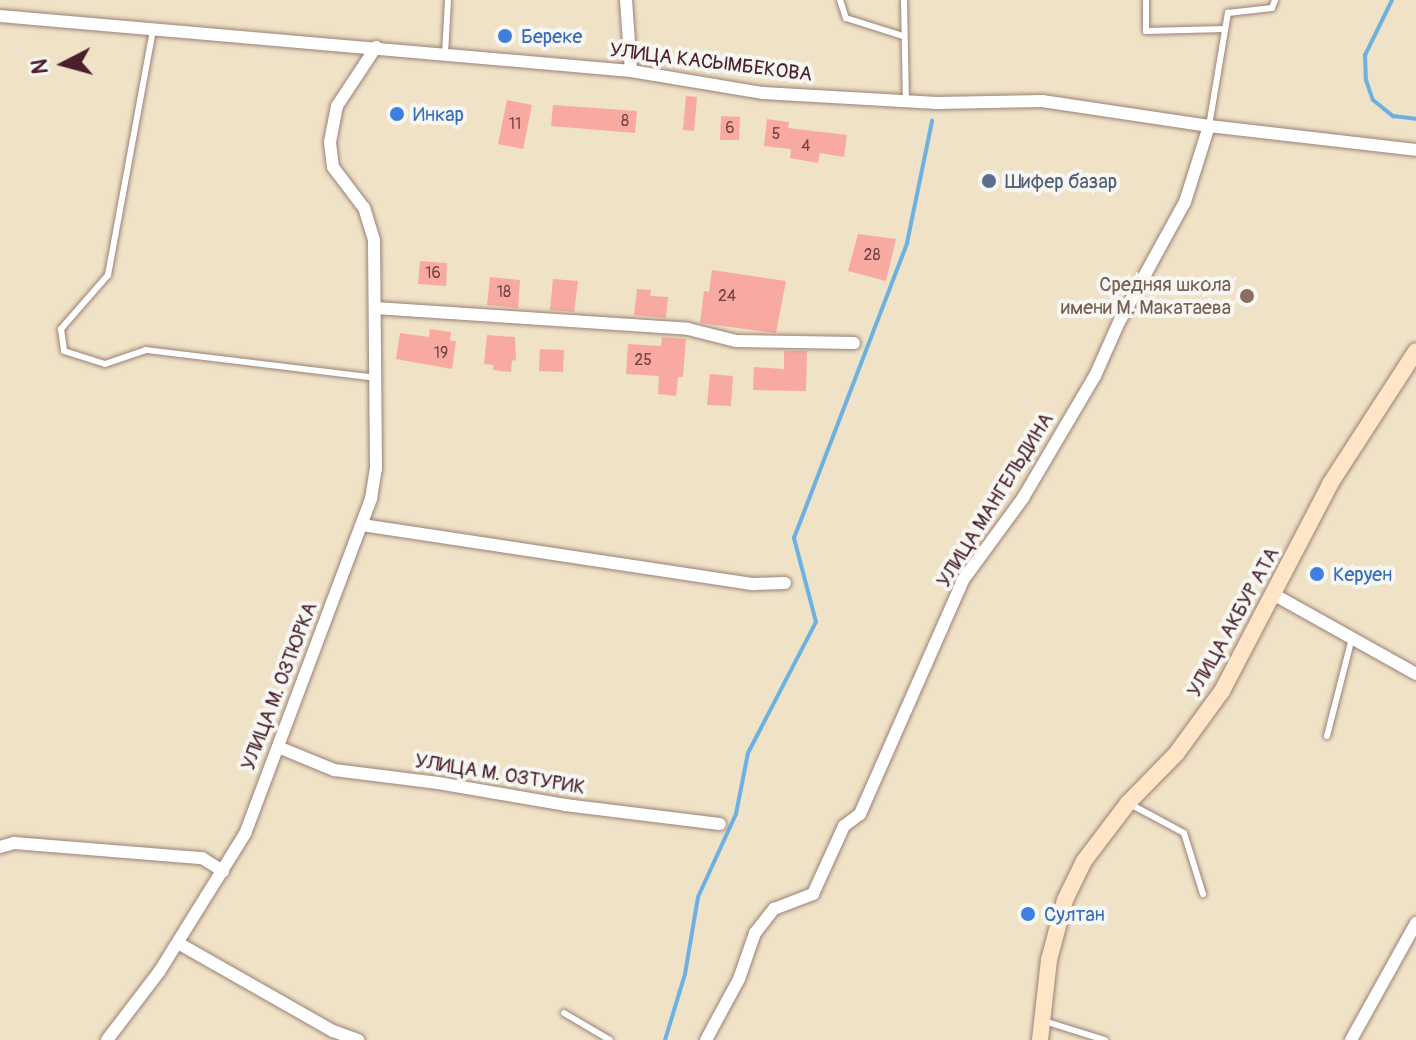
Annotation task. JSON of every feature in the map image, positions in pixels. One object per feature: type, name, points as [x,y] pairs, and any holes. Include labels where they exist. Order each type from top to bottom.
[{"type":"main road","name":"УЛИЦА АКБУР АТА","points":[[1040,1040],[1049,960],[1065,900],[1084,861],[1128,803],[1176,754],[1222,691],[1330,484],[1416,351]]},
{"type":"street","points":[[626,0],[631,71]]},
{"type":"street","name":"УЛИЦА КАСЫМБЕКОВА","points":[[0,16],[631,71],[763,93],[906,101],[1042,101],[1209,126],[1416,150]]},
{"type":"street","name":"УЛИЦА М. ОЗТЮРКА","points":[[107,1040],[178,943],[245,834],[371,499],[376,469],[374,240],[364,208],[333,167],[330,142],[337,106],[376,47]]},
{"type":"street","name":"УЛИЦА МАНГЕЛЬДИНА","points":[[706,1040],[739,979],[755,933],[774,909],[813,894],[844,826],[860,814],[963,580],[1023,498],[1095,376],[1119,322],[1185,202],[1209,126]]},
{"type":"street","points":[[375,308],[688,329],[736,341],[854,343]]},
{"type":"street","points":[[362,525],[754,584],[785,583]]},
{"type":"street","points":[[1273,594],[1416,674]]},
{"type":"street","name":"УЛИЦА М. ОЗТУРИК","points":[[278,747],[334,770],[438,783],[565,805],[720,824]]},
{"type":"street","points":[[0,847],[14,843],[202,858],[223,871]]},
{"type":"street","points":[[1351,1040],[1416,923]]},
{"type":"street","points":[[178,943],[333,1031],[358,1040]]},
{"type":"lane","points":[[445,54],[448,2],[457,0]]},
{"type":"lane","points":[[840,0],[846,18],[903,36]]},
{"type":"lane","points":[[904,0],[906,101]]},
{"type":"lane","points":[[1146,0],[1146,31],[1225,29]]},
{"type":"lane","points":[[1209,126],[1228,13],[1272,8],[1275,0]]},
{"type":"lane","points":[[153,29],[108,275],[61,329],[64,351],[105,364],[146,350],[376,378]]},
{"type":"lane","points":[[1327,736],[1352,638]]},
{"type":"lane","points":[[1128,803],[1184,833],[1203,894]]},
{"type":"lane","points":[[564,1013],[610,1040]]},
{"type":"lane","points":[[1041,1020],[1105,1040]]},
{"type":"building","points":[[686,96],[697,97],[694,131],[683,130]]},
{"type":"building","points":[[507,100],[532,105],[523,149],[498,144]]},
{"type":"building","points":[[553,105],[637,111],[635,133],[551,126]]},
{"type":"building","points":[[721,116],[740,117],[739,140],[720,140]]},
{"type":"building","points":[[767,119],[789,122],[788,128],[847,135],[844,157],[820,153],[818,163],[790,158],[791,149],[764,146]]},
{"type":"building","points":[[858,234],[896,239],[886,281],[848,271]]},
{"type":"building","points":[[420,261],[447,263],[446,286],[418,284]]},
{"type":"building","points":[[712,270],[786,281],[776,333],[700,323],[704,291],[709,292]]},
{"type":"building","points":[[490,277],[520,280],[518,308],[487,305]]},
{"type":"building","points":[[553,279],[578,281],[574,312],[550,310]]},
{"type":"building","points":[[637,289],[651,290],[650,296],[668,297],[666,318],[634,315]]},
{"type":"building","points":[[430,329],[451,332],[450,341],[456,341],[452,369],[396,359],[400,333],[429,337]]},
{"type":"building","points":[[487,335],[515,337],[516,361],[512,360],[511,372],[493,370],[494,365],[484,364]]},
{"type":"building","points":[[662,337],[686,339],[683,377],[678,377],[676,396],[658,394],[659,376],[626,374],[628,344],[661,346]]},
{"type":"building","points":[[540,349],[564,350],[563,372],[539,371]]},
{"type":"building","points":[[784,351],[807,351],[806,391],[753,390],[754,367],[784,369]]},
{"type":"building","points":[[710,374],[733,376],[731,406],[707,405]]},
{"type":"waterway","points":[[1392,0],[1365,55],[1366,80],[1373,100],[1393,116],[1416,119]]},
{"type":"waterway","points":[[665,1040],[685,974],[698,897],[736,814],[748,753],[816,622],[794,538],[907,243],[932,121]]},
{"type":"place","name":"Береке","points":[[505,36]]},
{"type":"place","name":"Инкар","points":[[397,114]]},
{"type":"place","name":"Шифер базар","points":[[989,181]]},
{"type":"place","name":"Средняя школа имени М. Макатаева","points":[[1247,296]]},
{"type":"place","name":"Керуен","points":[[1317,574]]},
{"type":"place","name":"Султан","points":[[1028,914]]}]
